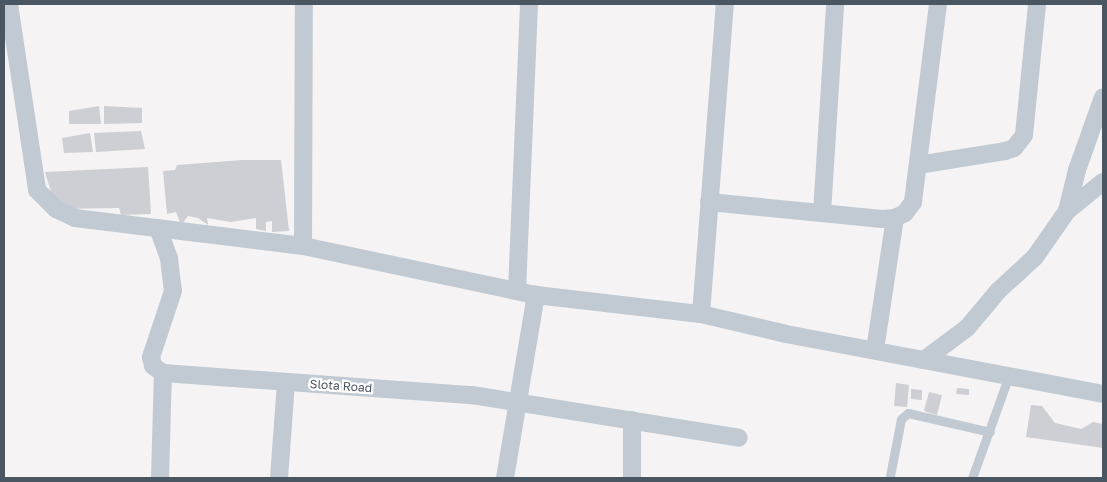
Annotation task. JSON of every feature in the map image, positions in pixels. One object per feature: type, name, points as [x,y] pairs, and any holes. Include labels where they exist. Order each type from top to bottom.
[{"type":"street","points":[[9,4],[37,190],[56,209],[75,218],[303,246],[536,295],[701,314],[924,360],[1103,394]]},
{"type":"street","points":[[303,246],[304,4]]},
{"type":"street","points":[[518,291],[529,4]]},
{"type":"street","points":[[701,314],[725,4]]},
{"type":"street","points":[[822,213],[836,4]]},
{"type":"street","points":[[709,202],[895,218],[905,213],[913,202],[938,4]]},
{"type":"street","points":[[918,165],[1004,151],[1014,148],[1024,135],[1037,4]]},
{"type":"street","points":[[1068,211],[1077,170],[1103,97]]},
{"type":"street","points":[[924,360],[966,328],[998,291],[1035,257],[1068,211],[1103,182]]},
{"type":"street","points":[[875,350],[895,218]]},
{"type":"street","points":[[158,228],[169,259],[173,291],[151,357],[153,366],[163,373],[160,478]]},
{"type":"street","points":[[505,478],[536,295]]},
{"type":"street","name":"Slota Road","points":[[163,373],[519,400],[740,438]]},
{"type":"street","points":[[279,478],[286,382]]},
{"type":"street","points":[[632,420],[632,478]]},
{"type":"lane","points":[[972,478],[1009,375]]},
{"type":"lane","points":[[890,476],[901,419],[908,413],[990,432]]},
{"type":"building","points":[[99,106],[101,124],[69,124],[69,111]]},
{"type":"building","points":[[104,106],[142,108],[142,123],[104,124]]},
{"type":"building","points":[[141,131],[145,149],[96,152],[94,133]]},
{"type":"building","points":[[90,133],[93,152],[64,153],[62,138]]},
{"type":"building","points":[[243,160],[281,160],[289,231],[272,232],[272,221],[266,222],[266,231],[256,229],[256,218],[231,222],[207,218],[208,225],[198,218],[188,216],[181,225],[176,212],[167,214],[163,171],[175,170],[177,165]]},
{"type":"building","points":[[148,167],[151,214],[121,215],[119,208],[56,209],[45,172]]},
{"type":"building","points":[[896,383],[909,385],[907,407],[894,406]]},
{"type":"building","points":[[957,388],[969,389],[969,395],[956,394]]},
{"type":"building","points":[[911,389],[922,390],[922,400],[911,399]]},
{"type":"building","points":[[929,392],[942,395],[937,415],[924,411]]},
{"type":"building","points":[[1031,405],[1042,406],[1055,423],[1081,429],[1093,422],[1103,424],[1103,448],[1026,437]]}]
